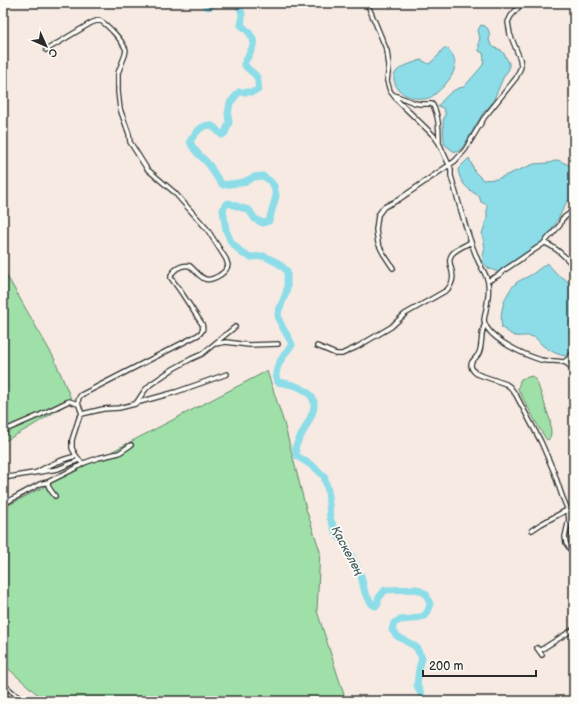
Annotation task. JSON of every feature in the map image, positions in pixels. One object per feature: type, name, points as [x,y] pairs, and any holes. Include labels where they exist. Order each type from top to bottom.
[{"type":"street","points":[[367,3],[386,51],[389,66],[387,81],[388,87],[393,95],[407,110],[434,136],[439,143],[449,166],[477,259],[488,281],[484,320],[485,324],[499,340],[540,360],[564,362],[568,364],[574,373]]},
{"type":"street","points":[[393,268],[378,243],[376,230],[378,215],[384,207],[398,200],[455,161],[465,150],[484,118],[516,78],[519,72],[520,59],[510,34],[508,22],[522,3]]},
{"type":"street","points":[[46,50],[91,23],[99,20],[105,24],[119,40],[126,50],[118,73],[119,103],[129,134],[130,142],[147,169],[174,192],[207,229],[226,259],[228,265],[226,270],[210,280],[202,278],[188,265],[173,272],[171,278],[202,324],[202,331],[198,335],[81,395],[78,398],[78,404],[82,414]]},
{"type":"street","points":[[393,95],[415,103],[432,104],[439,126],[439,143]]},
{"type":"street","points":[[488,281],[545,243],[560,225],[562,219],[569,214],[574,206]]},
{"type":"street","points":[[317,346],[336,354],[342,354],[391,327],[406,314],[447,290],[453,278],[450,260],[452,255],[454,252],[472,242]]},
{"type":"street","points":[[545,243],[565,256],[574,267]]},
{"type":"street","points":[[485,324],[482,331],[479,353],[472,362],[471,367],[477,374],[509,386],[513,390],[545,450],[554,472],[569,519],[566,532],[566,543],[574,555]]},
{"type":"street","points":[[136,403],[151,384],[191,359],[202,354],[235,327]]},
{"type":"street","points":[[214,344],[226,342],[249,345],[278,344]]},
{"type":"street","points":[[564,362],[574,352]]},
{"type":"street","points":[[84,463],[81,462],[73,450],[72,440],[79,418],[82,414],[131,405],[176,392],[227,374]]},
{"type":"street","points":[[3,431],[40,416],[69,401],[78,404]]},
{"type":"street","points":[[3,504],[84,463],[119,453],[131,446]]},
{"type":"street","points":[[70,457],[73,450]]},
{"type":"street","points":[[35,472],[70,457],[78,458]]},
{"type":"street","points":[[3,478],[58,469],[78,458]]},
{"type":"street","points":[[48,482],[47,484],[55,496]]},
{"type":"street","points":[[532,530],[567,510]]},
{"type":"street","points":[[574,522],[572,536],[574,545]]},
{"type":"street","points":[[539,651],[574,629]]},
{"type":"street","points":[[3,684],[22,701]]},
{"type":"green space","points":[[3,269],[54,358],[72,401],[3,442]]},
{"type":"green space","points":[[267,371],[284,423],[306,509],[320,551],[317,611],[346,701],[45,701],[3,664],[3,508]]},
{"type":"green space","points":[[532,376],[537,382],[550,420],[551,433],[548,440],[538,426],[518,389],[521,379]]},
{"type":"water","points":[[481,25],[488,29],[491,45],[501,50],[504,54],[509,63],[509,69],[504,76],[490,106],[483,113],[465,144],[457,152],[453,151],[444,144],[443,121],[445,112],[443,108],[438,106],[446,96],[456,89],[464,87],[483,65],[483,53],[479,51],[480,38],[478,30]]},
{"type":"water","points":[[444,48],[447,48],[450,51],[455,63],[452,75],[444,86],[427,99],[410,96],[400,91],[394,82],[394,75],[398,70],[404,66],[421,60],[429,64]]},
{"type":"water","points":[[469,158],[475,172],[483,180],[497,179],[534,164],[549,163],[558,160],[569,165],[574,171],[574,198],[571,201],[567,201],[553,228],[543,243],[498,272],[488,268],[482,261],[485,247],[482,234],[487,219],[487,205],[481,202],[479,196],[471,191],[460,178],[458,169]]},
{"type":"water","points":[[547,263],[558,275],[568,282],[574,300],[574,348],[568,356],[558,354],[543,346],[535,337],[515,336],[502,328],[501,316],[503,304],[511,288]]},
{"type":"waterway","name":"Қаскелең","points":[[204,3],[208,7],[214,3]]},
{"type":"waterway","name":"Қаскелең","points":[[235,3],[240,8],[242,13],[241,25],[251,35],[253,40],[252,48],[244,64],[257,77],[258,90],[252,92],[239,92],[230,103],[228,114],[229,123],[225,133],[222,135],[215,128],[209,125],[202,127],[190,141],[191,145],[210,166],[223,185],[244,182],[254,177],[263,176],[274,186],[276,196],[269,221],[263,223],[255,219],[249,210],[229,203],[225,205],[223,210],[226,230],[231,242],[243,254],[251,257],[264,256],[278,263],[287,271],[287,290],[279,309],[278,318],[292,345],[280,362],[276,373],[276,378],[278,382],[296,386],[305,391],[314,401],[314,407],[310,420],[295,448],[297,456],[314,467],[324,476],[328,491],[330,518],[336,533],[347,547],[361,576],[365,593],[372,604],[376,606],[378,604],[378,599],[385,590],[417,589],[426,594],[430,604],[428,611],[424,616],[400,620],[394,623],[392,630],[397,636],[416,647],[422,658],[417,685],[424,701]]}]
